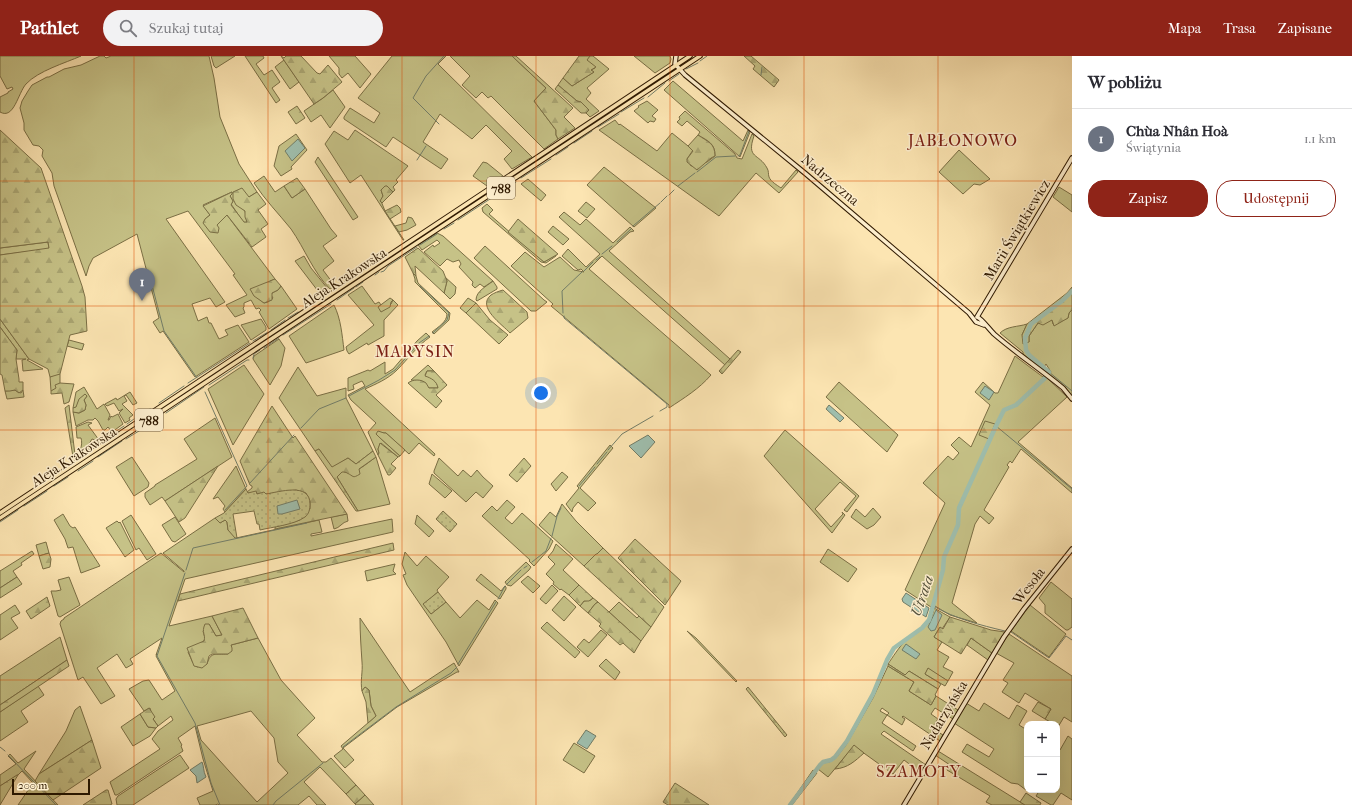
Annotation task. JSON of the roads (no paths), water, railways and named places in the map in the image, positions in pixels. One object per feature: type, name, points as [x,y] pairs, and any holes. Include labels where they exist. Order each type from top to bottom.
[{"type":"main road","name":"Aleja Krakowska","points":[[0,513],[690,56]]},
{"type":"main road","name":"Aleja Krakowska","points":[[0,518],[700,56]]},
{"type":"street","points":[[676,56],[676,65]]},
{"type":"street","name":"Nadrzeczna","points":[[676,65],[680,70],[818,184],[969,313],[1058,384],[1072,399]]},
{"type":"street","name":"Marii Świątkiewicz","points":[[978,319],[1072,158]]},
{"type":"street","name":"Wesoła","points":[[1004,638],[1024,609],[1072,549]]},
{"type":"street","name":"Nadarzyńska","points":[[904,805],[1004,638]]},
{"type":"waterway","points":[[439,124],[413,98],[426,76],[444,56]]},
{"type":"waterway","points":[[700,61],[707,56]]},
{"type":"waterway","points":[[686,69],[698,63]]},
{"type":"waterway","points":[[761,75],[762,67]]},
{"type":"waterway","points":[[669,81],[679,74]]},
{"type":"waterway","points":[[648,97],[665,83]]},
{"type":"waterway","points":[[621,112],[644,98]]},
{"type":"waterway","points":[[598,127],[619,114]]},
{"type":"waterway","points":[[574,143],[592,131]]},
{"type":"waterway","points":[[738,156],[740,155],[749,131]]},
{"type":"waterway","points":[[417,160],[426,146]]},
{"type":"waterway","points":[[556,155],[568,147]]},
{"type":"waterway","points":[[697,172],[716,157],[735,156]]},
{"type":"waterway","points":[[521,178],[551,159]]},
{"type":"waterway","points":[[678,186],[695,173]]},
{"type":"waterway","points":[[458,220],[516,182]]},
{"type":"waterway","points":[[669,195],[674,190]]},
{"type":"waterway","points":[[661,202],[667,196]]},
{"type":"waterway","points":[[633,226],[660,203]]},
{"type":"waterway","points":[[444,229],[454,223]]},
{"type":"waterway","points":[[617,242],[631,229]]},
{"type":"waterway","points":[[420,245],[437,234]]},
{"type":"waterway","points":[[602,254],[612,246]]},
{"type":"waterway","points":[[381,272],[417,247]]},
{"type":"waterway","points":[[596,260],[600,257]]},
{"type":"waterway","points":[[584,271],[593,262]]},
{"type":"waterway","points":[[148,270],[164,331],[197,378]]},
{"type":"waterway","points":[[375,275],[379,272]]},
{"type":"waterway","points":[[563,313],[562,291],[582,272]]},
{"type":"waterway","points":[[356,287],[363,282]]},
{"type":"waterway","points":[[420,286],[449,313],[447,320],[433,333]]},
{"type":"waterway","points":[[337,300],[354,288]]},
{"type":"waterway","name":"Utrata","points":[[1048,374],[1049,372],[1029,355],[1026,350],[1025,338],[1031,324],[1062,301],[1072,291]]},
{"type":"waterway","points":[[283,335],[331,304]]},
{"type":"waterway","points":[[288,318],[298,312]]},
{"type":"waterway","points":[[564,316],[564,318],[667,404],[667,407],[660,411]]},
{"type":"waterway","points":[[271,330],[285,320]]},
{"type":"waterway","points":[[253,341],[268,332]]},
{"type":"waterway","points":[[349,396],[395,370],[419,343],[429,336]]},
{"type":"waterway","points":[[264,348],[279,338]]},
{"type":"waterway","points":[[188,383],[250,343]]},
{"type":"waterway","points":[[253,358],[254,354],[260,350]]},
{"type":"waterway","points":[[209,385],[249,360]]},
{"type":"waterway","points":[[1049,372],[1072,391]]},
{"type":"waterway","name":"Utrata","points":[[790,805],[820,765],[823,762],[831,760],[835,757],[847,741],[873,694],[887,660],[894,648],[922,628],[929,620],[943,570],[944,557],[958,525],[959,508],[996,426],[1004,410],[1016,405],[1045,378]]},
{"type":"waterway","points":[[159,403],[184,386]]},
{"type":"waterway","points":[[166,413],[204,387]]},
{"type":"waterway","points":[[205,392],[247,486],[225,510]]},
{"type":"waterway","points":[[301,428],[319,409],[346,398]]},
{"type":"waterway","points":[[137,418],[150,409]]},
{"type":"waterway","points":[[608,450],[622,434],[653,416]]},
{"type":"waterway","points":[[126,439],[160,418]]},
{"type":"waterway","points":[[127,424],[134,419]]},
{"type":"waterway","points":[[103,440],[124,426]]},
{"type":"waterway","points":[[996,426],[1072,489]]},
{"type":"waterway","points":[[250,483],[294,435]]},
{"type":"waterway","points":[[98,457],[122,441]]},
{"type":"waterway","points":[[83,454],[100,442]]},
{"type":"waterway","points":[[597,464],[607,452]]},
{"type":"waterway","points":[[78,471],[93,461]]},
{"type":"waterway","points":[[579,486],[595,467]]},
{"type":"waterway","points":[[54,486],[68,477]]},
{"type":"waterway","points":[[24,506],[47,491]]},
{"type":"waterway","points":[[552,536],[557,516],[561,508]]},
{"type":"waterway","points":[[0,522],[18,510]]},
{"type":"waterway","points":[[186,570],[193,548],[307,523]]},
{"type":"waterway","points":[[532,562],[546,551],[551,538]]},
{"type":"waterway","points":[[507,584],[521,570]]},
{"type":"waterway","points":[[185,573],[157,656],[195,723],[211,783],[220,805]]},
{"type":"waterway","points":[[498,599],[505,586]]},
{"type":"waterway","points":[[458,664],[496,602]]},
{"type":"waterway","points":[[933,606],[959,618],[1005,631]]},
{"type":"waterway","points":[[1011,632],[1049,658],[1066,636],[1072,640]]},
{"type":"waterway","points":[[343,747],[396,707],[451,673],[457,667]]},
{"type":"waterway","points":[[0,747],[5,751]]},
{"type":"waterway","points":[[8,755],[56,805]]},
{"type":"waterway","points":[[273,805],[323,763]]},
{"type":"place","name":"Chùa Nhân Hoà","points":[[142,301]]},
{"type":"district","name":"JABŁONOWO","points":[[963,140]]},
{"type":"district","name":"MARYSIN","points":[[415,351]]},
{"type":"district","name":"SZAMOTY","points":[[919,771]]}]
